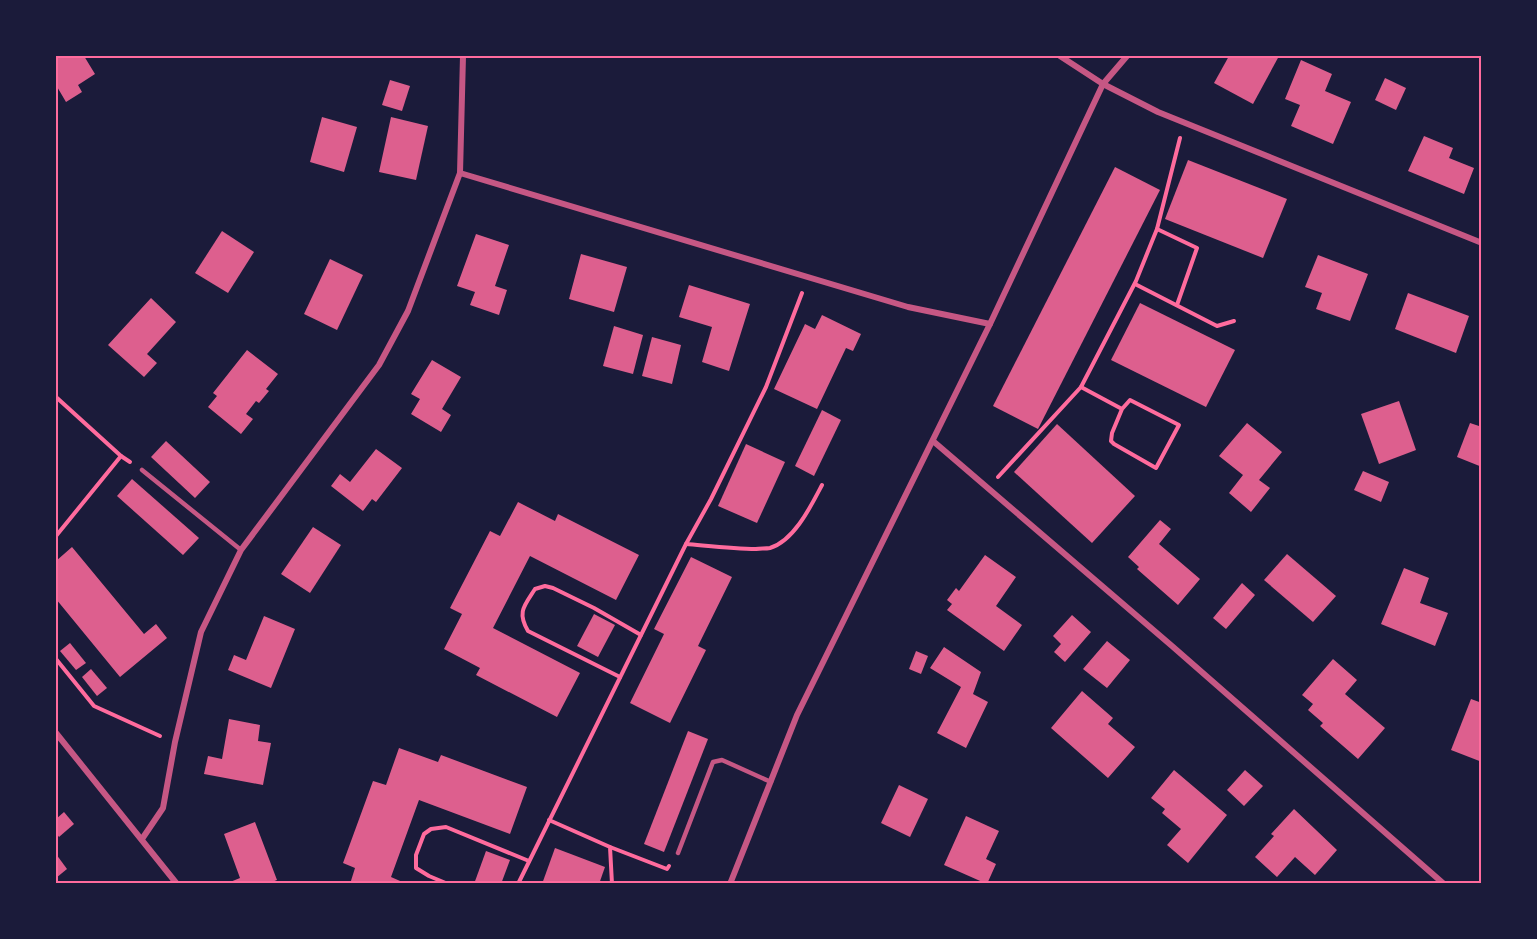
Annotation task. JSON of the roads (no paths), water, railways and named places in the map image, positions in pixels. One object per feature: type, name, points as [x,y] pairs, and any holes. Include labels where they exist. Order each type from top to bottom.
[{"type":"street","points":[[142,839],[163,808],[175,742],[201,632],[241,550],[379,365],[408,311],[460,173],[463,56]]},
{"type":"street","points":[[1060,56],[1102,84],[1158,112],[1482,243]]},
{"type":"street","points":[[730,884],[797,715],[839,627],[990,324],[1102,84],[1126,56]]},
{"type":"street","points":[[460,173],[908,307],[990,324]]},
{"type":"street","points":[[933,441],[1444,884]]},
{"type":"street","points":[[56,733],[177,884]]},
{"type":"lane","points":[[142,470],[241,550]]},
{"type":"lane","points":[[678,853],[713,762],[722,760],[771,782]]}]
